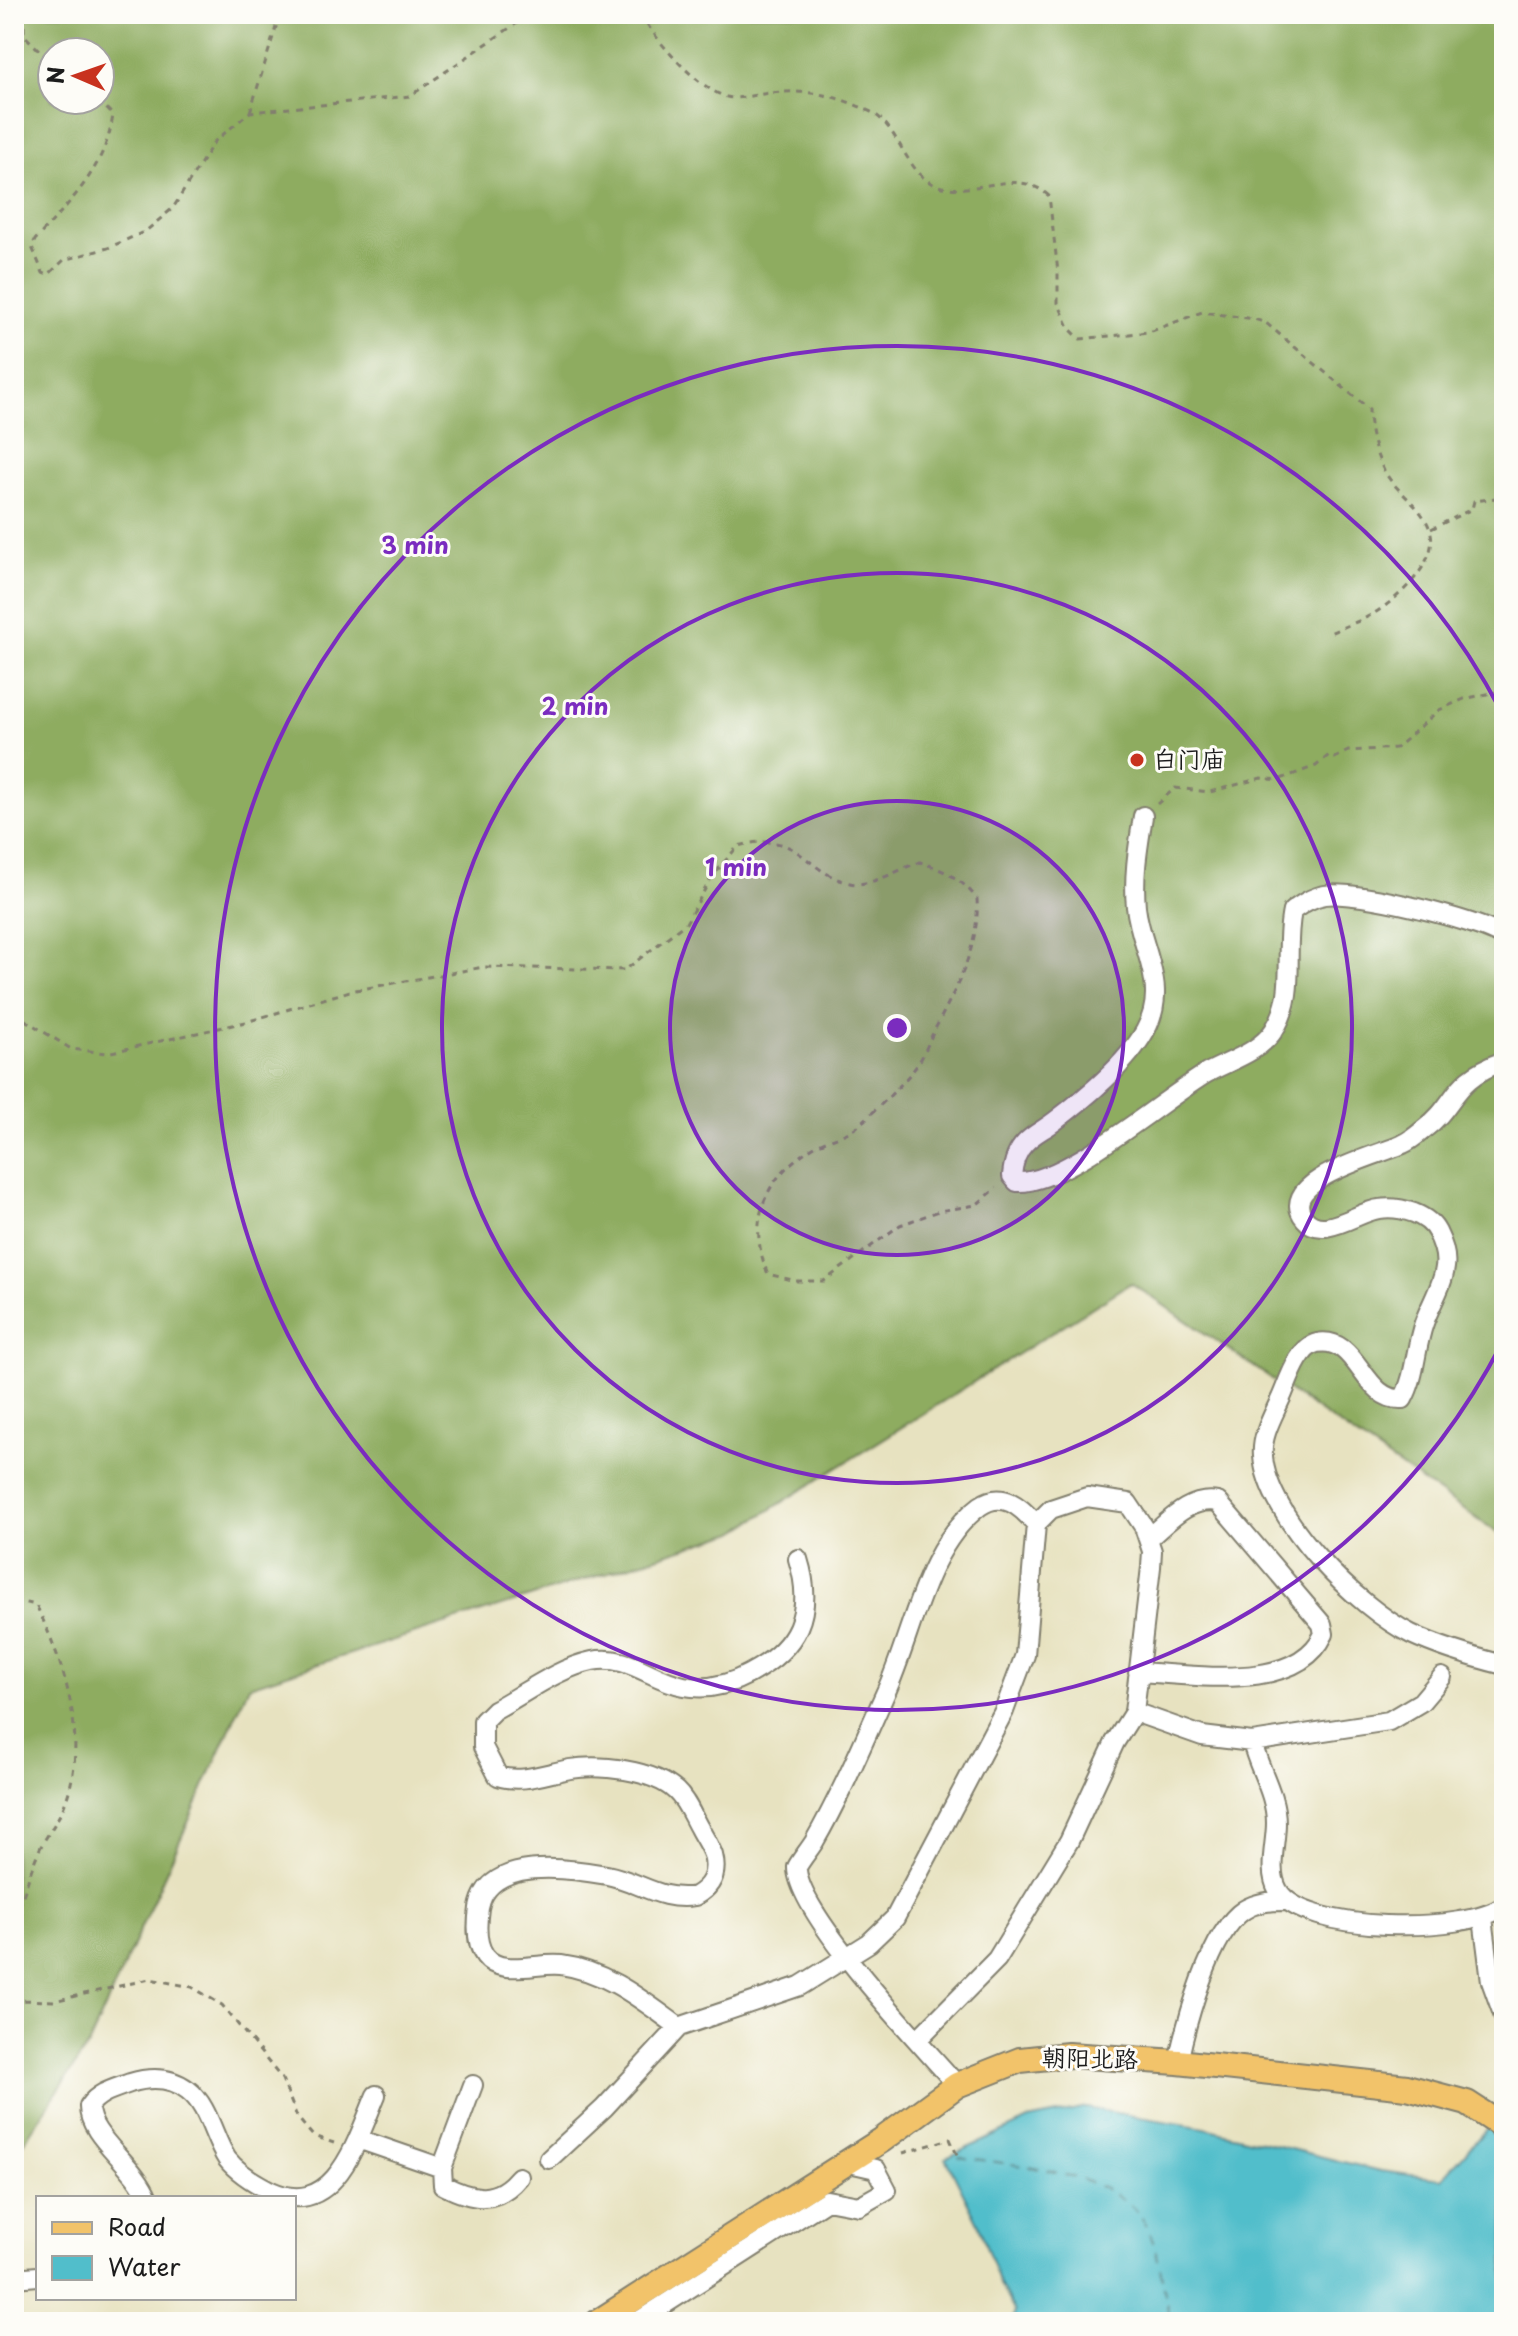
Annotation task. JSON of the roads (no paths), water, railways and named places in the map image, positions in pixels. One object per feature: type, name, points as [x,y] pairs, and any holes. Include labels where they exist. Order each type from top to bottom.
[{"type":"main road","name":"朝阳北路","points":[[598,2322],[882,2140],[957,2085],[1020,2060],[1068,2055],[1178,2062],[1407,2087],[1467,2103],[1504,2127]]},
{"type":"street","points":[[1143,816],[1133,874],[1136,911],[1157,982],[1155,1008],[1144,1033],[1121,1060],[1056,1120],[1024,1143],[1013,1163],[1012,1176],[1017,1182],[1031,1183],[1080,1160],[1272,1034],[1289,992],[1286,948],[1292,911],[1307,901],[1326,895],[1356,896],[1409,905],[1504,937]]},
{"type":"street","points":[[1504,1061],[1481,1069],[1460,1084],[1427,1127],[1402,1145],[1347,1162],[1303,1195],[1300,1205],[1304,1218],[1314,1225],[1329,1226],[1376,1209],[1402,1209],[1422,1217],[1434,1226],[1443,1243],[1446,1266],[1424,1323],[1410,1386],[1403,1399],[1391,1400],[1379,1395],[1354,1359],[1331,1345],[1317,1343],[1306,1349],[1292,1374],[1267,1428],[1262,1454],[1268,1481],[1296,1531],[1373,1611],[1442,1648],[1504,1665]]},
{"type":"street","points":[[549,2159],[604,2108],[679,2027],[783,1994],[869,1943],[901,1909],[1004,1711],[1029,1636],[1036,1524],[1051,1509],[1070,1500],[1103,1497],[1128,1503],[1149,1538],[1151,1567],[1134,1712],[1115,1742],[1069,1841],[997,1959],[917,2040]]},
{"type":"street","points":[[957,2085],[845,1957],[799,1881],[797,1867],[815,1840],[874,1719],[903,1655],[940,1556],[966,1520],[982,1505],[997,1499],[1011,1501],[1036,1524]]},
{"type":"street","points":[[1138,1672],[1224,1676],[1278,1672],[1311,1650],[1324,1634],[1322,1624],[1218,1502],[1208,1500],[1189,1506],[1149,1538]]},
{"type":"street","points":[[679,2027],[615,1983],[597,1975],[561,1965],[513,1967],[494,1964],[485,1956],[478,1941],[478,1922],[484,1892],[490,1883],[528,1871],[608,1875],[658,1895],[695,1896],[712,1881],[715,1869],[713,1853],[685,1801],[675,1789],[613,1768],[591,1766],[512,1780],[498,1776],[483,1747],[483,1721],[494,1710],[573,1667],[593,1661],[625,1660],[666,1681],[686,1686],[707,1687],[743,1677],[781,1655],[791,1645],[805,1592],[798,1559]]},
{"type":"street","points":[[1134,1712],[1202,1736],[1252,1742],[1389,1721],[1421,1702],[1442,1677]]},
{"type":"street","points":[[1252,1742],[1273,1796],[1276,1826],[1272,1873],[1285,1901],[1298,1909],[1339,1921],[1453,1924],[1483,1918],[1504,1906]]},
{"type":"street","points":[[1178,2062],[1192,1997],[1231,1922],[1256,1904],[1285,1901]]},
{"type":"street","points":[[1483,1918],[1491,1981],[1504,2017]]},
{"type":"street","points":[[147,2196],[141,2180],[98,2133],[89,2115],[89,2106],[95,2097],[136,2081],[164,2079],[189,2091],[200,2102],[229,2161],[254,2182],[288,2196]]},
{"type":"street","points":[[473,2085],[442,2168],[443,2185],[478,2199],[509,2190],[519,2177]]},
{"type":"street","points":[[296,2197],[303,2198],[332,2183],[343,2170],[376,2095]]},
{"type":"street","points":[[358,2139],[442,2168]]},
{"type":"street","points":[[637,2322],[827,2200],[859,2206],[887,2190],[876,2169],[845,2162]]},
{"type":"street","points":[[14,2278],[36,2276]]},
{"type":"water","points":[[1087,2108],[1205,2128],[1380,2171],[1442,2179],[1489,2126],[1504,2139],[1504,2322],[1012,2322],[1015,2312],[1000,2285],[978,2223],[946,2158],[1028,2120]]},
{"type":"place","name":"白门庙","points":[[1137,760]]}]
